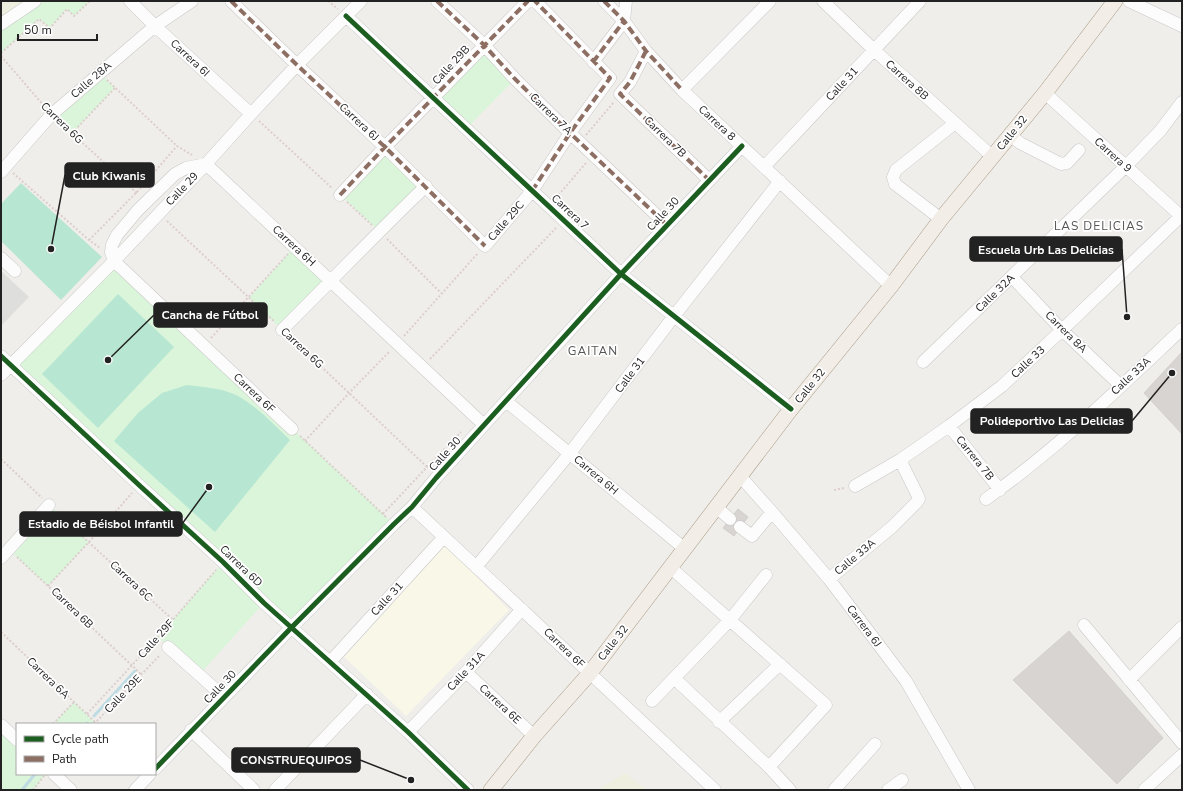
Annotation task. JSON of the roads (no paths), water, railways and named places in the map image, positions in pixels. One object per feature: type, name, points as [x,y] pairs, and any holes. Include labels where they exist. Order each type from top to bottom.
[{"type":"main road","name":"Calle 32","points":[[491,790],[534,736],[590,673],[791,409],[892,286],[941,219],[1045,93],[1115,1]]},
{"type":"street","points":[[1,24],[35,1]]},
{"type":"street","name":"Carrera 6I","points":[[130,1],[155,26],[251,114]]},
{"type":"street","name":"Calle 28A","points":[[3,167],[51,115],[99,72],[155,26],[192,1]]},
{"type":"street","name":"Carrera 6J","points":[[231,1],[297,65],[386,147],[485,246]]},
{"type":"street","name":"Calle 29","points":[[1,375],[113,257],[159,213],[206,164],[297,65],[361,1]]},
{"type":"street","name":"Carrera 7A","points":[[436,1],[484,45],[515,79],[579,142],[667,225]]},
{"type":"street","name":"Calle 29B","points":[[340,195],[528,1]]},
{"type":"street","points":[[535,1],[593,62],[624,21],[626,1]]},
{"type":"street","name":"Carrera 8","points":[[604,1],[624,21],[646,51],[682,90],[892,286]]},
{"type":"street","points":[[682,90],[770,1]]},
{"type":"street","name":"Carrera 8B","points":[[823,1],[874,50],[993,157]]},
{"type":"street","name":"Calle 31","points":[[764,168],[920,1]]},
{"type":"street","points":[[1129,1],[1182,26]]},
{"type":"street","name":"Carrera 7","points":[[346,16],[621,274],[791,409]]},
{"type":"street","name":"Carrera 7B","points":[[646,51],[630,82],[620,94],[709,180]]},
{"type":"street","name":"Calle 29C","points":[[485,246],[534,193],[570,133],[610,78],[593,62]]},
{"type":"street","name":"Carrera 9","points":[[1045,93],[1182,216]]},
{"type":"street","name":"Calle 32A","points":[[923,362],[1126,166],[1160,131],[1182,102]]},
{"type":"street","points":[[941,219],[895,184],[892,178],[896,170],[955,123]]},
{"type":"street","points":[[1010,135],[1020,143],[1061,164],[1066,163],[1079,150]]},
{"type":"street","name":"Calle 30","points":[[156,768],[291,628],[412,507],[436,478],[621,274],[742,146]]},
{"type":"street","points":[[113,257],[112,245],[117,235],[175,174],[186,168],[206,164]]},
{"type":"street","name":"Carrera 6H","points":[[206,164],[484,425]]},
{"type":"street","name":"Calle 31","points":[[476,567],[570,453],[674,316],[780,181]]},
{"type":"street","points":[[282,330],[378,231],[426,186]]},
{"type":"street","name":"Calle 33","points":[[855,486],[900,460],[949,426],[1002,386],[1182,216]]},
{"type":"street","name":"Carrera 6F","points":[[113,257],[203,346],[292,429]]},
{"type":"street","points":[[1,258],[15,271]]},
{"type":"street","name":"Carrera 8A","points":[[1012,277],[1062,330],[1121,386]]},
{"type":"street","name":"Calle 33A","points":[[986,499],[1000,490],[1069,433],[1182,329]]},
{"type":"street","name":"Carrera 6D","points":[[1,356],[223,562],[291,628],[408,732],[468,790]]},
{"type":"street","name":"Carrera 6H","points":[[506,402],[570,453],[685,549]]},
{"type":"street","name":"Carrera 7B","points":[[949,426],[1000,490]]},
{"type":"street","name":"Calle 33A","points":[[829,579],[892,526],[919,499],[900,460]]},
{"type":"street","name":"Carrera 6J","points":[[740,476],[829,579],[906,681],[969,790]]},
{"type":"street","points":[[5,554],[49,505]]},
{"type":"street","name":"Carrera 6F","points":[[412,507],[715,790]]},
{"type":"street","points":[[716,507],[730,519]]},
{"type":"street","points":[[740,527],[752,536],[772,512]]},
{"type":"street","name":"Calle 31","points":[[330,662],[444,537]]},
{"type":"street","points":[[671,568],[826,705],[769,767]]},
{"type":"street","points":[[652,701],[730,620],[766,574]]},
{"type":"street","name":"Calle 31A","points":[[408,732],[466,672],[522,609]]},
{"type":"street","points":[[1084,626],[1182,744]]},
{"type":"street","points":[[1129,680],[1182,627]]},
{"type":"street","points":[[168,646],[224,697]]},
{"type":"street","points":[[719,722],[780,664]]},
{"type":"street","name":"Carrera 6E","points":[[466,672],[534,736]]},
{"type":"street","points":[[674,678],[719,722],[769,767],[790,790]]},
{"type":"street","points":[[275,790],[366,694]]},
{"type":"street","points":[[1,725],[16,739]]},
{"type":"street","points":[[191,730],[254,790]]},
{"type":"street","points":[[834,790],[875,744]]},
{"type":"street","points":[[1144,790],[1182,755]]},
{"type":"street","points":[[55,775],[71,790]]},
{"type":"street","points":[[135,790],[149,775]]},
{"type":"street","points":[[888,790],[902,780]]},
{"type":"waterway","points":[[94,716],[135,671]]},
{"type":"waterway","points":[[22,790],[34,775]]},
{"type":"place","name":"Club Kiwanis","points":[[51,249]]},
{"type":"place","name":"Escuela Urb Las Delicias","points":[[1127,317]]},
{"type":"place","name":"Cancha de Fútbol","points":[[108,360]]},
{"type":"place","name":"Polideportivo Las Delicias","points":[[1172,373]]},
{"type":"place","name":"Estadio de Béisbol Infantil","points":[[209,487]]},
{"type":"place","name":"CONSTRUEQUIPOS","points":[[411,780]]},
{"type":"district","name":"LAS DELICIAS","points":[[1099,226]]},
{"type":"district","name":"GAITAN","points":[[593,351]]}]
